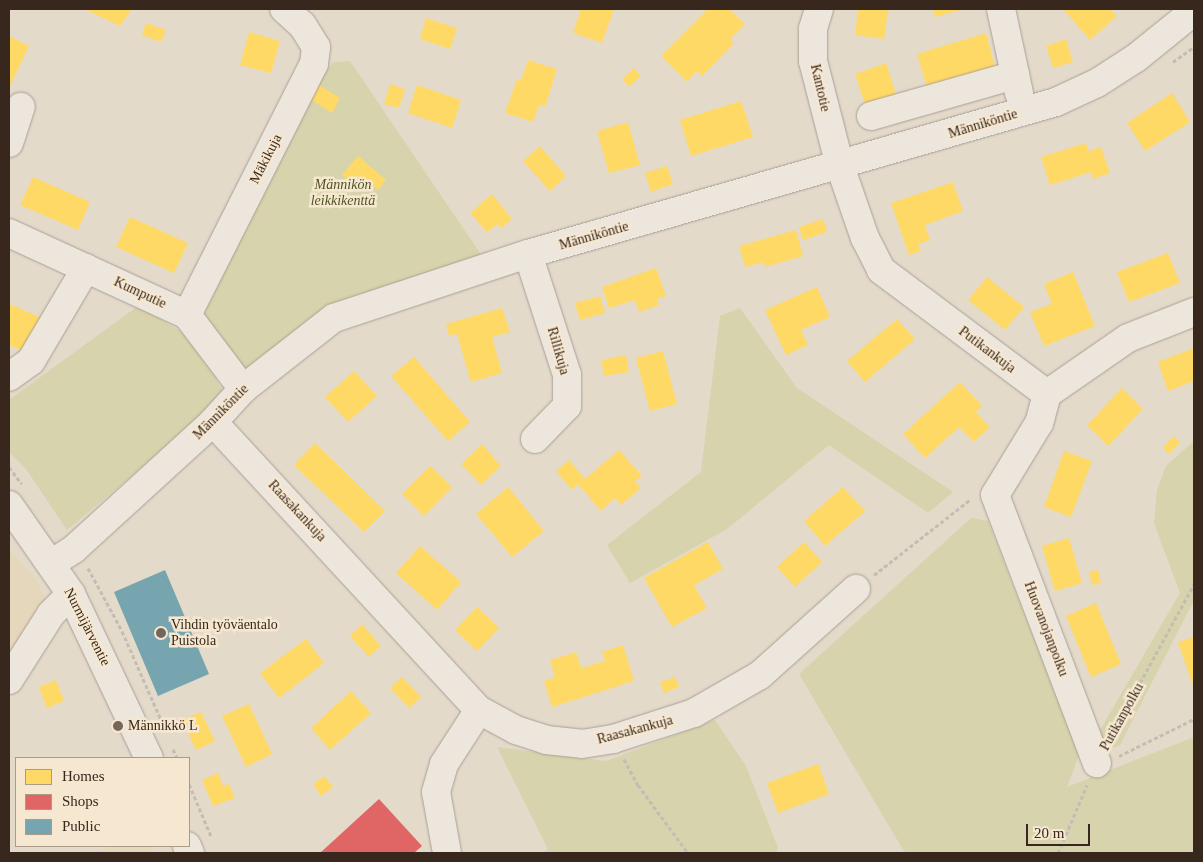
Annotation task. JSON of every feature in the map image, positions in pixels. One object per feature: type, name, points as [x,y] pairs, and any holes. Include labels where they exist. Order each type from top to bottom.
[{"type":"street","name":"Mäkikuja","points":[[187,314],[314,64],[316,47],[302,25],[284,9]]},
{"type":"street","name":"Kantotie","points":[[818,9],[814,29],[813,61],[840,166]]},
{"type":"street","points":[[1001,9],[1023,112]]},
{"type":"street","name":"Männiköntie","points":[[52,563],[74,549],[213,422],[243,389],[334,318],[528,254],[840,166],[1056,102],[1097,83],[1190,24]]},
{"type":"street","points":[[871,116],[1015,75]]},
{"type":"street","points":[[9,143],[21,107]]},
{"type":"street","name":"Putikankuja","points":[[840,166],[865,238],[881,270],[1047,394]]},
{"type":"street","name":"Kumputie","points":[[9,233],[187,314],[243,389]]},
{"type":"street","name":"Rillikuja","points":[[528,254],[567,375],[567,406],[535,439]]},
{"type":"street","points":[[9,377],[31,361],[86,268]]},
{"type":"street","points":[[995,495],[1039,423],[1047,394],[1128,338],[1194,312]]},
{"type":"street","name":"Raasakankuja","points":[[213,422],[479,710],[516,730],[546,740],[582,744],[613,739],[694,713],[760,675],[856,589]]},
{"type":"street","name":"Huovanojanpolku","points":[[995,495],[1097,763]]},
{"type":"street","name":"Nurmijärventie","points":[[9,505],[52,563],[71,594],[149,757]]},
{"type":"street","points":[[9,680],[50,614],[71,594]]},
{"type":"street","points":[[447,853],[436,792],[444,764],[479,710]]},
{"type":"path","points":[[1171,64],[1194,47]]},
{"type":"path","points":[[856,589],[969,499],[995,495]]},
{"type":"path","points":[[87,567],[94,560]]},
{"type":"path","name":"Putikanpolku","points":[[1058,853],[1097,763],[1194,584]]},
{"type":"path","points":[[1097,763],[1127,754],[1194,719]]},
{"type":"path","points":[[613,739],[638,785],[688,853]]},
{"type":"path","points":[[190,793],[196,846]]},
{"type":"shaded area","points":[[9,549],[36,579],[46,600],[9,654]]},
{"type":"shaded area","points":[[109,847],[151,847],[154,853],[94,853]]},
{"type":"green space","name":"Männikön leikkikenttä","points":[[350,61],[484,259],[315,314],[251,372],[237,369],[203,322],[202,302],[324,73],[334,62]]},
{"type":"green space","points":[[138,306],[183,333],[205,359],[222,390],[220,402],[67,530],[26,469],[9,452],[9,400]]},
{"type":"green space","points":[[740,308],[797,388],[953,492],[928,513],[829,445],[727,529],[630,583],[607,545],[701,472],[720,316]]},
{"type":"green space","points":[[1194,441],[1194,600],[1120,745],[1103,753],[1096,737],[1180,593],[1154,523],[1157,490],[1166,466]]},
{"type":"green space","points":[[971,518],[988,521],[1079,755],[1067,787],[1194,737],[1194,853],[905,853],[799,674]]},
{"type":"green space","points":[[715,720],[746,766],[778,848],[776,853],[543,853],[548,849],[497,747],[606,761]]},
{"type":"building: Homes","points":[[84,9],[132,9],[120,26]]},
{"type":"building: Homes","points":[[581,9],[614,9],[602,43],[573,33]]},
{"type":"building: Homes","points":[[708,9],[729,9],[745,24],[730,39],[734,43],[702,76],[697,71],[687,82],[661,56]]},
{"type":"building: Homes","points":[[858,9],[888,9],[884,39],[855,35]]},
{"type":"building: Homes","points":[[933,9],[959,9],[960,10],[935,17]]},
{"type":"building: Homes","points":[[1063,9],[1111,9],[1117,16],[1090,40]]},
{"type":"building: Homes","points":[[426,18],[457,28],[450,49],[420,39]]},
{"type":"building: Homes","points":[[146,23],[166,30],[161,42],[142,35]]},
{"type":"building: Homes","points":[[249,32],[280,41],[271,73],[240,65]]},
{"type":"building: Homes","points":[[986,33],[995,67],[927,87],[917,54]]},
{"type":"building: Homes","points":[[9,36],[29,46],[10,86],[9,85]]},
{"type":"building: Homes","points":[[1066,39],[1073,62],[1053,68],[1046,46]]},
{"type":"building: Homes","points":[[528,60],[557,69],[545,107],[539,105],[533,122],[505,113],[517,79],[521,80]]},
{"type":"building: Homes","points":[[886,63],[899,104],[868,114],[855,74]]},
{"type":"building: Homes","points":[[634,68],[641,76],[629,87],[622,79]]},
{"type":"building: Homes","points":[[390,84],[405,89],[399,108],[384,104]]},
{"type":"building: Homes","points":[[319,85],[340,98],[332,113],[310,99]]},
{"type":"building: Homes","points":[[417,85],[461,100],[452,128],[408,113]]},
{"type":"building: Homes","points":[[1172,93],[1190,122],[1145,151],[1127,123]]},
{"type":"building: Homes","points":[[741,101],[753,137],[691,156],[680,120]]},
{"type":"building: Homes","points":[[628,122],[640,165],[609,173],[597,131]]},
{"type":"building: Homes","points":[[1086,143],[1088,151],[1101,147],[1110,173],[1093,179],[1091,172],[1050,185],[1041,157]]},
{"type":"building: Homes","points":[[540,146],[566,176],[550,191],[523,161]]},
{"type":"building: Homes","points":[[358,156],[386,180],[378,190],[369,182],[362,192],[342,175]]},
{"type":"building: Homes","points":[[667,166],[673,184],[651,192],[645,173]]},
{"type":"building: Homes","points":[[33,177],[90,202],[78,230],[20,205]]},
{"type":"building: Homes","points":[[953,182],[963,211],[925,225],[930,240],[918,244],[921,251],[909,255],[891,203]]},
{"type":"building: Homes","points":[[492,194],[512,219],[501,228],[498,224],[487,232],[470,213]]},
{"type":"building: Homes","points":[[130,217],[188,243],[174,273],[116,247]]},
{"type":"building: Homes","points":[[823,219],[827,232],[803,240],[799,227]]},
{"type":"building: Homes","points":[[796,230],[803,256],[765,267],[764,262],[745,267],[739,246]]},
{"type":"building: Homes","points":[[1168,253],[1180,283],[1129,302],[1117,272]]},
{"type":"building: Homes","points":[[656,268],[666,296],[657,299],[659,305],[639,312],[635,300],[609,308],[602,287]]},
{"type":"building: Homes","points":[[1073,272],[1095,326],[1044,346],[1030,312],[1052,304],[1044,284]]},
{"type":"building: Homes","points":[[987,277],[1024,307],[1005,330],[968,300]]},
{"type":"building: Homes","points":[[817,287],[830,317],[801,330],[808,345],[786,355],[765,310]]},
{"type":"building: Homes","points":[[600,296],[605,313],[580,320],[575,303]]},
{"type":"building: Homes","points":[[9,304],[44,319],[29,354],[9,345]]},
{"type":"building: Homes","points":[[502,308],[510,332],[492,337],[502,373],[471,382],[457,334],[449,336],[446,324]]},
{"type":"building: Homes","points":[[897,319],[915,339],[865,382],[847,361]]},
{"type":"building: Homes","points":[[1194,348],[1194,381],[1168,391],[1158,362]]},
{"type":"building: Homes","points":[[663,351],[677,404],[650,411],[636,358]]},
{"type":"building: Homes","points":[[626,355],[629,372],[604,376],[601,360]]},
{"type":"building: Homes","points":[[414,357],[470,422],[448,441],[391,376]]},
{"type":"building: Homes","points":[[354,371],[377,396],[348,422],[325,397]]},
{"type":"building: Homes","points":[[960,382],[982,406],[976,412],[990,427],[974,442],[959,427],[925,458],[903,434]]},
{"type":"building: Homes","points":[[1122,388],[1143,409],[1108,446],[1087,425]]},
{"type":"building: Homes","points":[[1174,436],[1180,443],[1169,454],[1163,447]]},
{"type":"building: Homes","points":[[315,443],[385,511],[364,532],[294,465]]},
{"type":"building: Homes","points":[[482,444],[501,466],[481,485],[461,464]]},
{"type":"building: Homes","points":[[619,450],[642,476],[635,481],[641,488],[621,505],[615,498],[601,511],[578,484],[572,490],[556,471],[569,460],[585,479]]},
{"type":"building: Homes","points":[[1064,451],[1092,461],[1071,517],[1044,507]]},
{"type":"building: Homes","points":[[430,466],[452,487],[424,516],[402,494]]},
{"type":"building: Homes","points":[[508,487],[544,531],[512,557],[476,514]]},
{"type":"building: Homes","points":[[843,487],[865,511],[825,546],[804,521]]},
{"type":"building: Homes","points":[[1069,538],[1082,583],[1055,591],[1042,546]]},
{"type":"building: Homes","points":[[708,542],[723,569],[694,585],[707,608],[672,627],[644,578]]},
{"type":"building: Homes","points":[[804,542],[822,562],[795,587],[777,567]]},
{"type":"building: Homes","points":[[420,546],[461,582],[437,610],[396,573]]},
{"type":"building: Homes","points":[[1098,570],[1101,583],[1092,585],[1089,572]]},
{"type":"building: Homes","points":[[1096,603],[1121,664],[1091,677],[1066,616]]},
{"type":"building: Homes","points":[[477,607],[499,628],[477,651],[455,630]]},
{"type":"building: Homes","points":[[362,624],[381,646],[369,657],[350,636]]},
{"type":"building: Homes","points":[[1194,637],[1194,682],[1192,683],[1178,642]]},
{"type":"building: Homes","points":[[306,639],[324,663],[279,698],[260,673]]},
{"type":"building: Homes","points":[[623,645],[634,681],[552,707],[544,681],[555,677],[550,660],[576,652],[581,668],[605,661],[602,652]]},
{"type":"building: Homes","points":[[402,677],[421,697],[409,708],[390,688]]},
{"type":"building: Homes","points":[[675,677],[679,687],[664,693],[660,682]]},
{"type":"building: Homes","points":[[56,680],[64,701],[47,708],[39,687]]},
{"type":"building: Homes","points":[[351,691],[371,713],[330,750],[311,728]]},
{"type":"building: Homes","points":[[249,704],[272,754],[246,767],[222,716]]},
{"type":"building: Homes","points":[[201,712],[215,741],[196,750],[182,720]]},
{"type":"building: Homes","points":[[818,764],[829,794],[778,813],[767,783]]},
{"type":"building: Homes","points":[[218,773],[223,786],[229,784],[235,798],[213,806],[202,780]]},
{"type":"building: Homes","points":[[324,776],[333,787],[321,796],[313,784]]},
{"type":"building: Shops","points":[[379,799],[422,846],[414,853],[320,853]]},
{"type":"building: Public","name":"Vihdin työväentalo Puistola","points":[[165,570],[209,674],[158,696],[114,592]]},
{"type":"place","name":"Vihdin työväentalo Puistola","points":[[161,633]]},
{"type":"place","name":"Männikkö L","points":[[118,726]]}]
